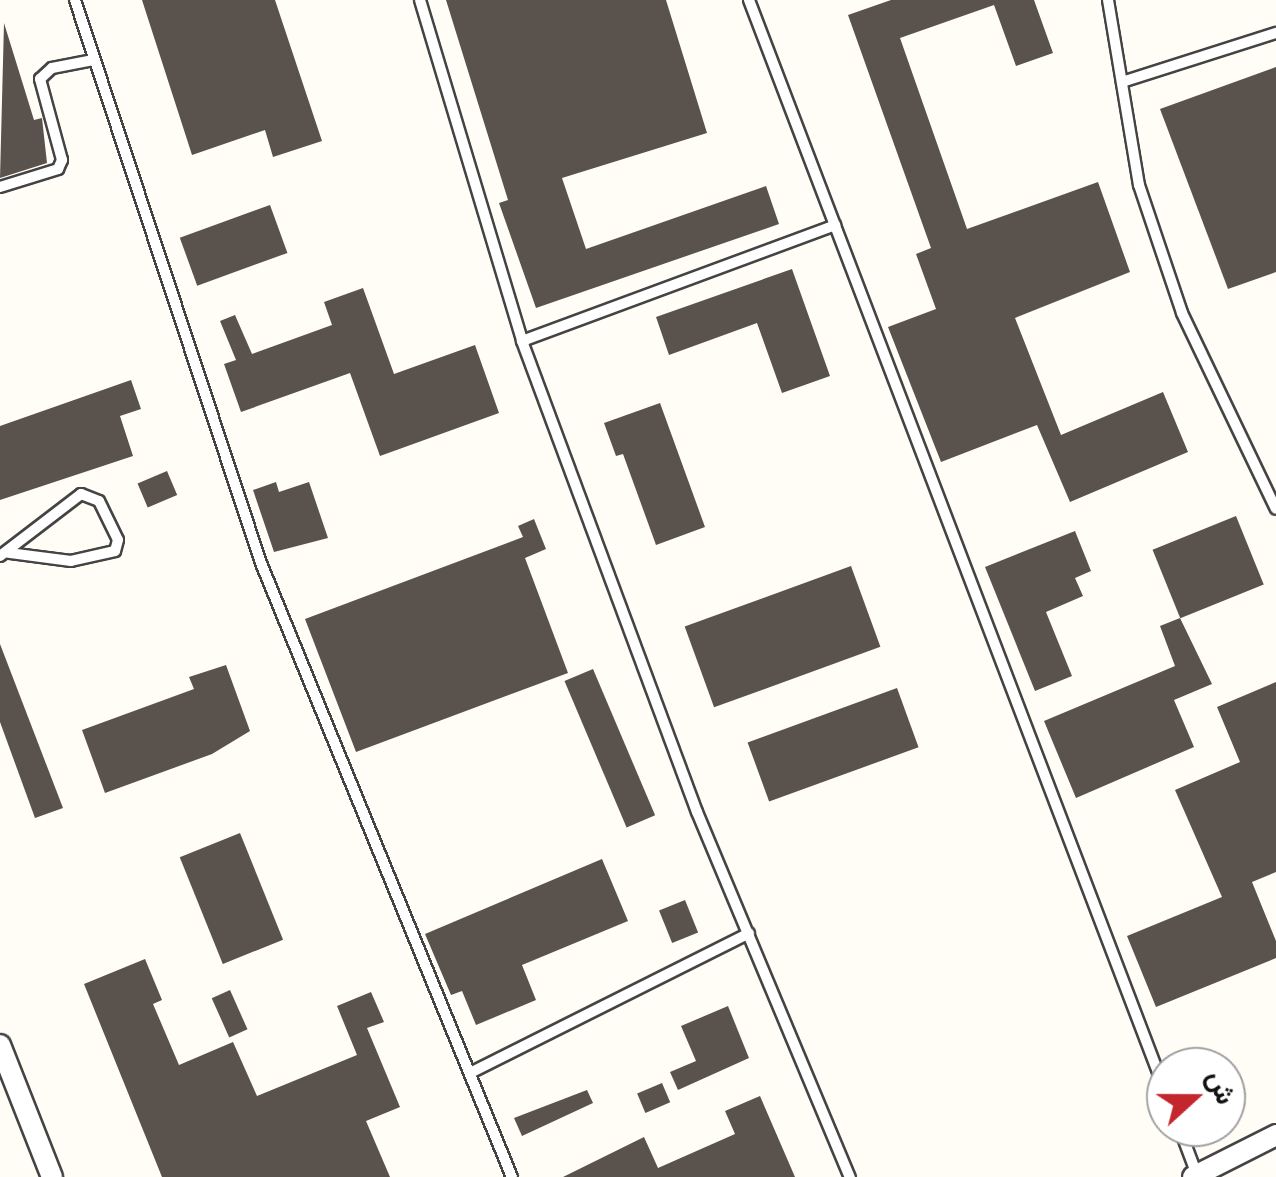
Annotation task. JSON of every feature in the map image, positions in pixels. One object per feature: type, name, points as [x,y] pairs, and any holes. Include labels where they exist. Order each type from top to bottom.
[{"type":"street","points":[[0,1045],[52,1177]]},
{"type":"street","points":[[1195,1176],[1276,1135]]},
{"type":"lane","points":[[75,0],[262,563],[512,1177]]},
{"type":"lane","points":[[420,0],[522,341],[749,934],[850,1177]]},
{"type":"lane","points":[[750,0],[1148,1047]]},
{"type":"lane","points":[[1108,0],[1139,185],[1182,313],[1276,510]]},
{"type":"lane","points":[[1122,82],[1276,34]]},
{"type":"lane","points":[[0,188],[58,169],[62,160],[40,79],[52,68],[93,60]]},
{"type":"lane","points":[[522,341],[835,224]]},
{"type":"lane","points":[[81,494],[99,501],[118,540],[115,551],[71,561],[4,554],[81,494]]},
{"type":"lane","points":[[470,1073],[749,934]]},
{"type":"lane","points":[[1186,1147],[1195,1176]]},
{"type":"building","points":[[142,0],[275,0],[322,141],[273,157],[265,130],[192,155]]},
{"type":"building","points":[[446,0],[666,0],[707,133],[562,178],[586,249],[766,186],[779,224],[536,308],[499,203],[508,200]]},
{"type":"building","points":[[891,0],[1034,0],[1053,53],[1016,66],[994,5],[900,38],[967,229],[1098,182],[1130,272],[1015,318],[1061,435],[1163,392],[1188,452],[1070,502],[1037,425],[941,462],[888,327],[936,309],[916,254],[931,248],[848,15]]},
{"type":"building","points":[[4,23],[34,120],[42,118],[47,163],[0,178]]},
{"type":"building","points":[[1276,67],[1276,272],[1228,289],[1160,109]]},
{"type":"building","points":[[270,205],[287,253],[197,286],[180,238]]},
{"type":"building","points":[[792,269],[830,376],[782,393],[757,323],[669,355],[656,317]]},
{"type":"building","points":[[363,288],[394,374],[475,345],[499,413],[380,456],[350,373],[241,412],[224,364],[236,360],[220,321],[235,315],[252,354],[332,325],[324,302]]},
{"type":"building","points":[[131,380],[141,409],[120,416],[133,456],[0,500],[0,426]]},
{"type":"building","points":[[660,403],[705,527],[656,545],[623,454],[616,456],[604,423]]},
{"type":"building","points":[[167,471],[177,495],[148,507],[138,484]]},
{"type":"building","points":[[276,482],[279,492],[309,482],[328,538],[274,552],[253,490]]},
{"type":"building","points":[[1236,516],[1264,585],[1180,618],[1153,550]]},
{"type":"building","points":[[534,519],[546,549],[525,558],[568,673],[356,752],[305,619],[523,537],[518,526]]},
{"type":"building","points":[[1075,531],[1091,571],[1075,578],[1083,596],[1046,612],[1072,676],[1035,691],[985,567]]},
{"type":"building","points":[[851,566],[880,647],[714,707],[685,627]]},
{"type":"building","points":[[1180,618],[1212,684],[1174,700],[1194,747],[1076,798],[1044,721],[1175,666],[1160,626]]},
{"type":"building","points":[[0,644],[63,808],[35,818],[0,722]]},
{"type":"building","points":[[226,665],[250,731],[212,754],[105,793],[82,730],[194,689],[189,677]]},
{"type":"building","points":[[593,669],[655,815],[627,827],[564,681]]},
{"type":"building","points":[[1276,682],[1276,872],[1252,882],[1276,941],[1276,958],[1156,1007],[1127,936],[1222,897],[1175,790],[1240,762],[1217,707]]},
{"type":"building","points":[[897,688],[919,747],[769,802],[748,742]]},
{"type":"building","points":[[240,833],[283,940],[223,964],[180,857]]},
{"type":"building","points":[[602,859],[628,921],[522,965],[536,1000],[476,1025],[462,991],[451,995],[425,934]]},
{"type":"building","points":[[685,900],[698,932],[672,943],[659,910]]},
{"type":"building","points":[[145,959],[162,1000],[153,1004],[179,1065],[233,1042],[257,1096],[357,1055],[337,1006],[371,992],[384,1022],[367,1028],[400,1107],[366,1121],[390,1177],[162,1177],[84,984]]},
{"type":"building","points":[[230,990],[247,1029],[229,1037],[212,998]]},
{"type":"building","points":[[728,1006],[749,1058],[678,1090],[670,1072],[696,1061],[681,1026]]},
{"type":"building","points":[[662,1083],[670,1102],[645,1113],[637,1094]]},
{"type":"building","points":[[587,1090],[593,1103],[522,1136],[514,1118]]},
{"type":"building","points":[[760,1096],[795,1177],[563,1177],[644,1137],[658,1168],[735,1134],[725,1111]]}]
